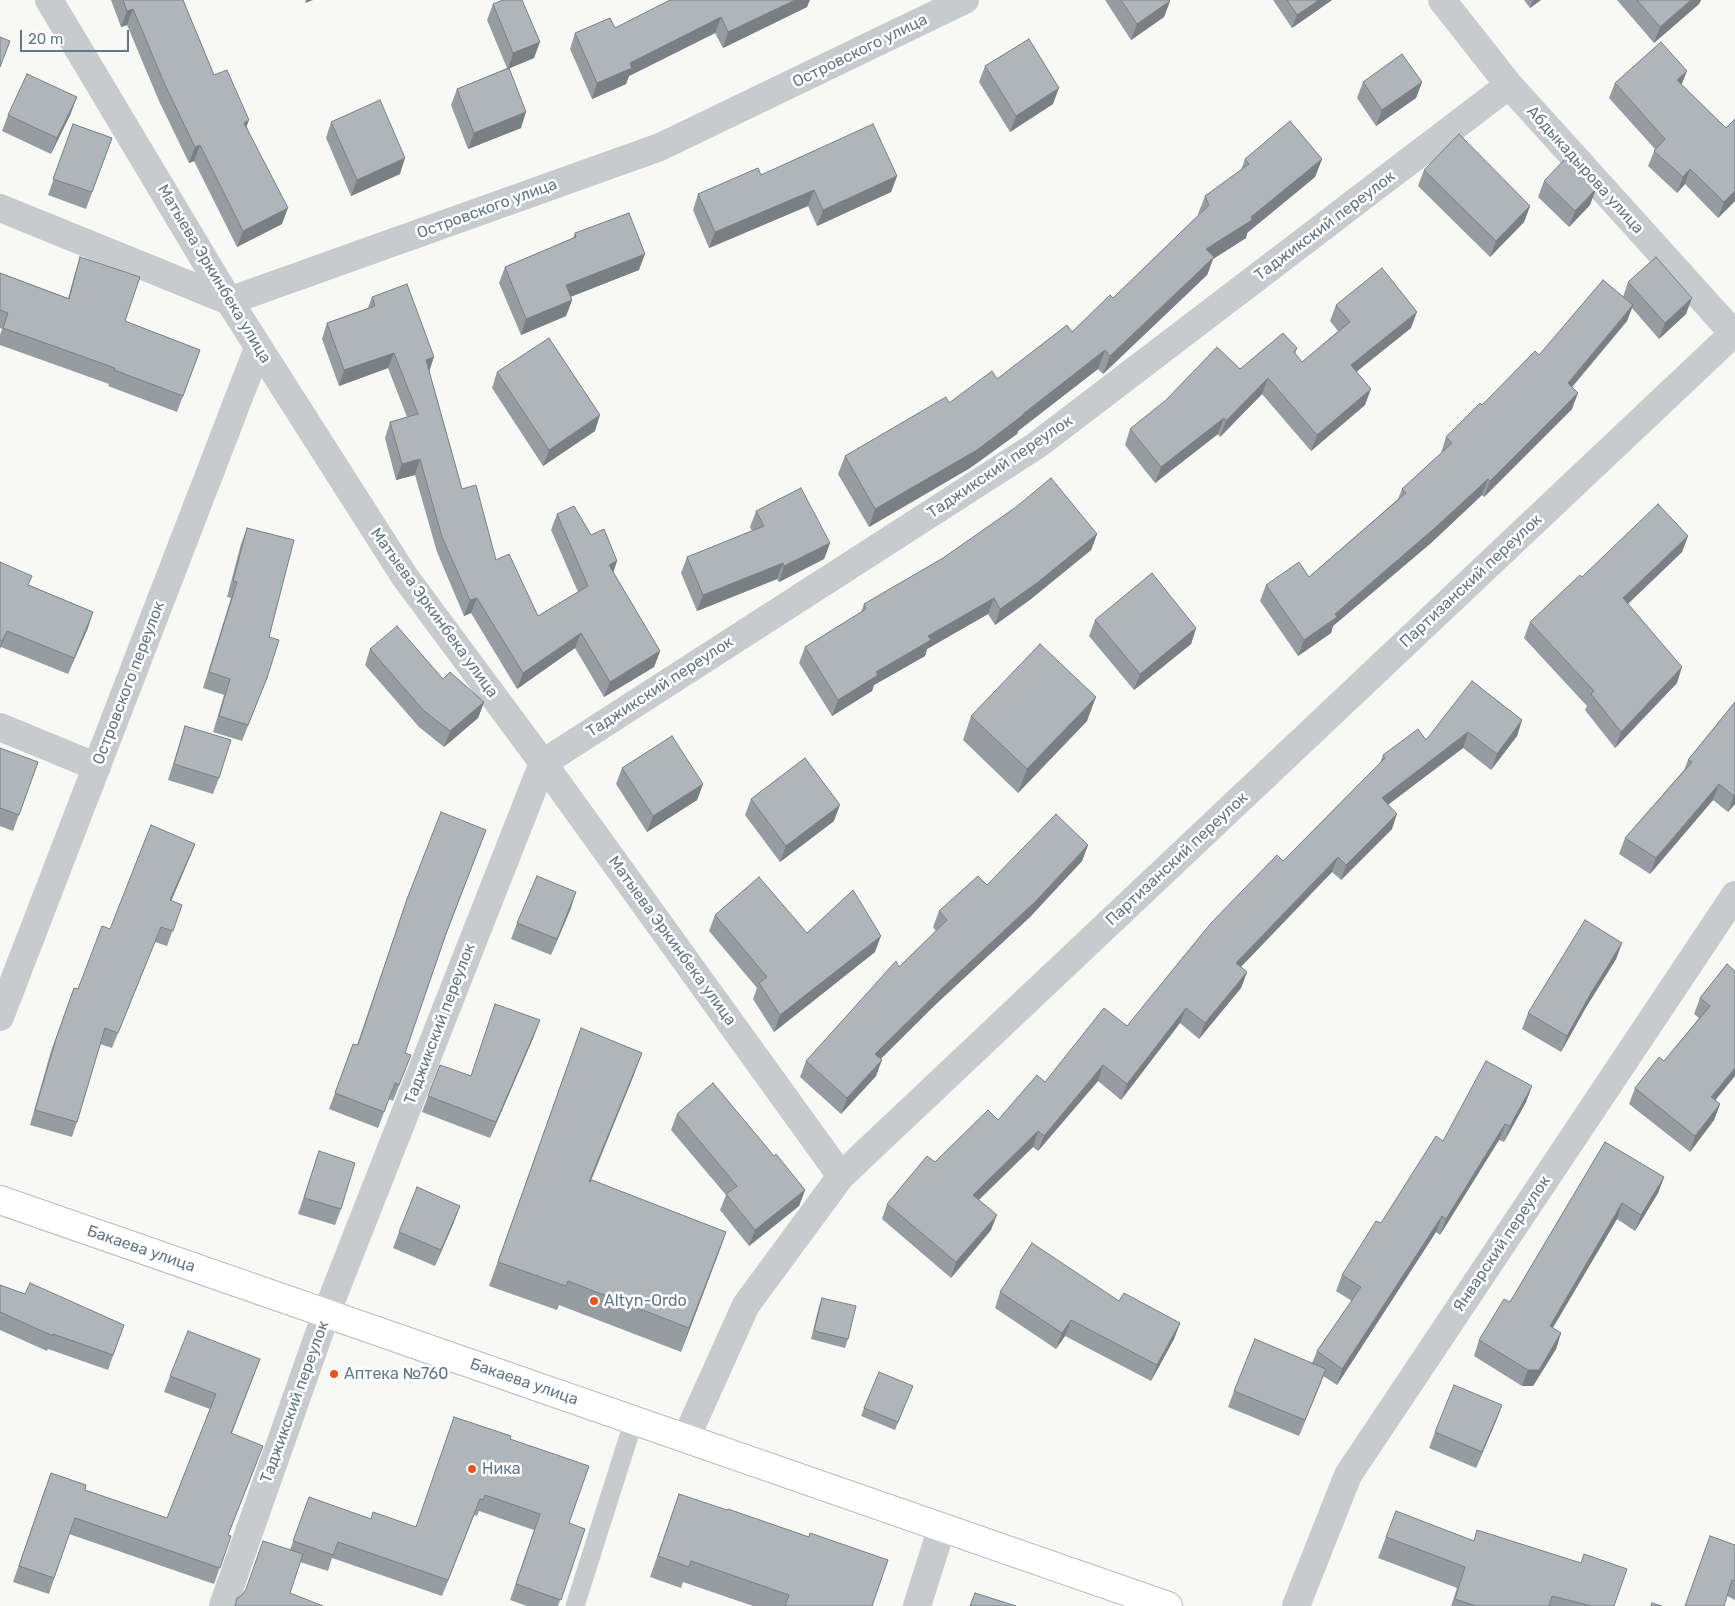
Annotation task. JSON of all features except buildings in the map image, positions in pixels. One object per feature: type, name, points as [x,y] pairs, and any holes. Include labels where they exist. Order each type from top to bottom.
[{"type":"main road","name":"Бакаева улица","points":[[0,1200],[942,1527]]},
{"type":"main road","points":[[942,1527],[1168,1606]]},
{"type":"street","name":"Матыева Эркинбека улица","points":[[49,0],[229,301],[405,577],[543,762],[841,1176]]},
{"type":"street","name":"Островского улица","points":[[229,301],[660,146],[965,0]]},
{"type":"street","name":"Абдыкадырова улица","points":[[1442,0],[1508,86],[1734,334]]},
{"type":"street","name":"Таджикский переулок","points":[[223,1606],[326,1314],[543,762],[1037,445],[1508,86]]},
{"type":"street","points":[[0,208],[229,301]]},
{"type":"street","name":"Партизанский переулок","points":[[686,1438],[746,1306],[841,1176],[1734,334]]},
{"type":"street","name":"Островского переулок","points":[[0,1017],[258,348]]},
{"type":"street","points":[[0,727],[97,767]]},
{"type":"street","name":"Январский переулок","points":[[1296,1606],[1348,1476],[1735,895]]},
{"type":"street","points":[[917,1606],[942,1527]]},
{"type":"lane","points":[[575,1606],[634,1420]]},
{"type":"place","name":"Altyn-Ordo","points":[[594,1301]]},
{"type":"place","name":"Аптека №760","points":[[334,1374]]},
{"type":"place","name":"Ника","points":[[472,1469]]}]
